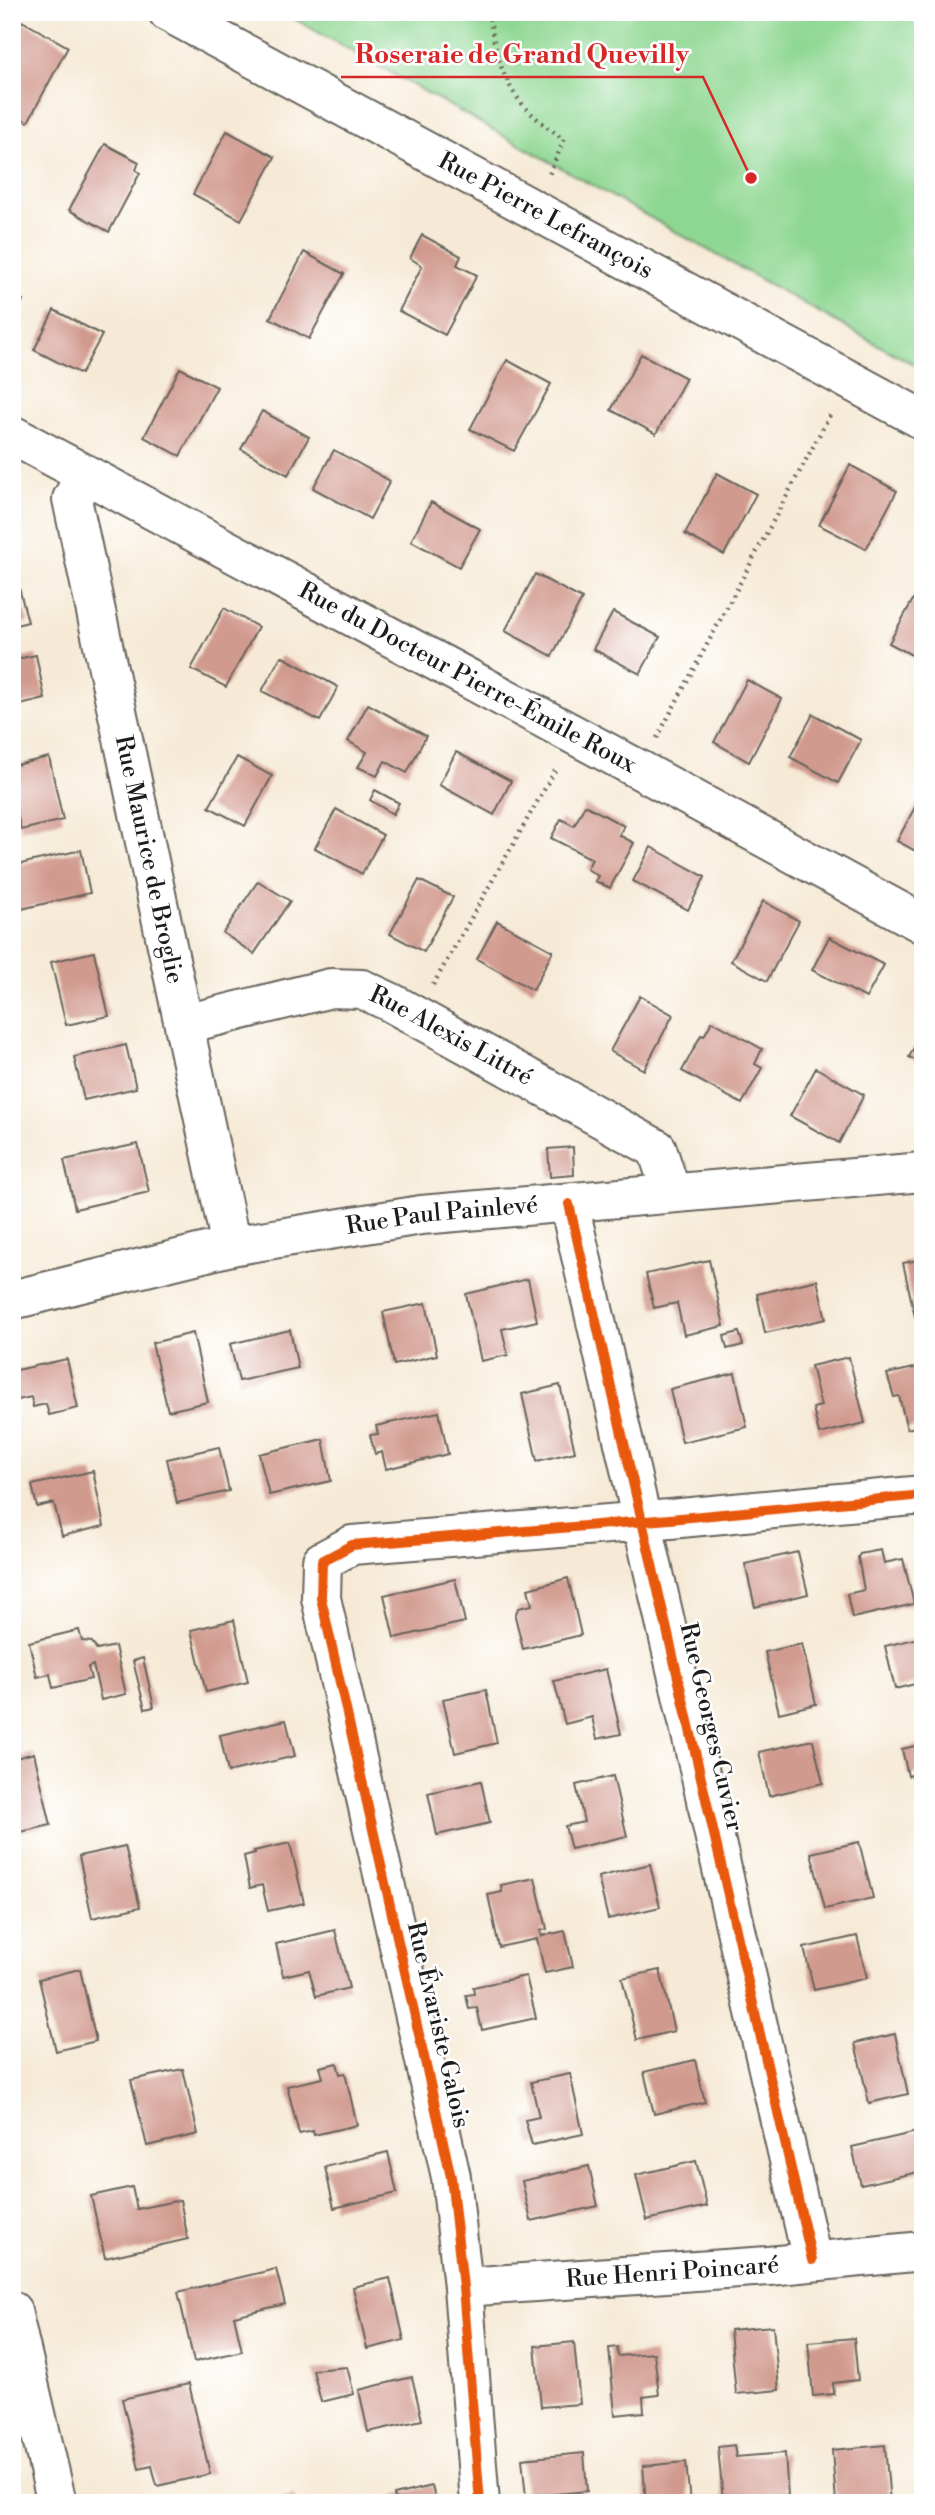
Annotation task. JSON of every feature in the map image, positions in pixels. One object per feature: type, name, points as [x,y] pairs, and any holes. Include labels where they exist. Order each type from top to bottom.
[{"type":"street","name":"Rue Pierre Lefrançois","points":[[168,12],[923,420]]},
{"type":"street","name":"Rue du Docteur Pierre-Émile Roux","points":[[12,435],[923,924]]},
{"type":"street","name":"Rue Maurice de Broglie","points":[[85,475],[72,499],[231,1247]]},
{"type":"street","name":"Rue Alexis Littré","points":[[184,1024],[331,989],[362,989],[657,1149],[671,1192]]},
{"type":"street","name":"Rue Paul Painlevé","points":[[12,1300],[231,1247],[421,1215],[923,1172]]},
{"type":"street","name":"Rue Georges Cuvier","points":[[569,1204],[812,2260]]},
{"type":"street","points":[[643,1521],[923,1495]]},
{"type":"street","name":"Rue Évariste Galois","points":[[480,2503],[463,2287],[451,2177],[321,1598],[321,1561],[352,1545],[643,1521]]},
{"type":"street","name":"Rue Henri Poincaré","points":[[463,2287],[768,2266],[923,2251]]},
{"type":"street","points":[[12,2311],[57,2503]]},
{"type":"path","points":[[489,12],[492,41],[508,81],[525,107],[564,140],[535,210]]},
{"type":"path","points":[[640,770],[848,380]]},
{"type":"path","points":[[416,1016],[575,736]]},
{"type":"green space","points":[[282,12],[923,12],[923,369],[878,345]]},
{"type":"building","points":[[22,21],[68,47],[28,122],[12,113],[12,40]]},
{"type":"building","points":[[227,131],[275,157],[241,220],[193,194]]},
{"type":"building","points":[[105,144],[139,162],[136,170],[140,173],[109,232],[69,210]]},
{"type":"building","points":[[422,235],[461,256],[457,265],[477,275],[445,335],[399,311],[422,266],[410,258]]},
{"type":"building","points":[[304,252],[344,274],[309,339],[270,318]]},
{"type":"building","points":[[12,295],[23,300],[12,321]]},
{"type":"building","points":[[54,310],[102,335],[81,374],[34,350]]},
{"type":"building","points":[[641,354],[686,378],[656,434],[611,410]]},
{"type":"building","points":[[507,360],[551,384],[514,451],[470,429]]},
{"type":"building","points":[[180,368],[217,387],[180,456],[144,437]]},
{"type":"building","points":[[262,411],[309,437],[288,475],[241,449]]},
{"type":"building","points":[[334,450],[390,481],[370,519],[313,488]]},
{"type":"building","points":[[850,465],[897,491],[866,549],[819,525]]},
{"type":"building","points":[[717,473],[756,494],[724,555],[685,534]]},
{"type":"building","points":[[431,502],[480,529],[459,567],[411,541]]},
{"type":"building","points":[[12,561],[28,622],[12,626]]},
{"type":"building","points":[[535,574],[582,599],[552,656],[505,631]]},
{"type":"building","points":[[920,587],[923,588],[923,661],[889,643]]},
{"type":"building","points":[[224,608],[258,627],[226,687],[191,669]]},
{"type":"building","points":[[613,612],[660,637],[640,674],[593,649]]},
{"type":"building","points":[[36,655],[45,699],[12,707],[12,660]]},
{"type":"building","points":[[281,656],[338,687],[320,721],[262,691]]},
{"type":"building","points":[[747,680],[782,699],[749,762],[714,742]]},
{"type":"building","points":[[368,704],[426,736],[407,773],[385,761],[377,776],[358,767],[367,752],[348,741]]},
{"type":"building","points":[[813,714],[861,740],[838,783],[790,757]]},
{"type":"building","points":[[456,752],[511,781],[494,815],[439,785]]},
{"type":"building","points":[[49,757],[63,820],[21,830],[12,793],[12,766]]},
{"type":"building","points":[[237,757],[272,776],[245,826],[209,807]]},
{"type":"building","points":[[375,790],[399,803],[393,814],[370,800]]},
{"type":"building","points":[[923,792],[923,855],[897,841]]},
{"type":"building","points":[[585,805],[624,826],[619,835],[634,843],[610,888],[595,881],[598,876],[587,869],[592,859],[551,838],[561,819],[574,826]]},
{"type":"building","points":[[336,809],[383,835],[362,874],[315,848]]},
{"type":"building","points":[[651,847],[705,877],[688,910],[633,881]]},
{"type":"building","points":[[81,850],[90,893],[13,911],[12,866]]},
{"type":"building","points":[[419,880],[453,897],[424,952],[390,934]]},
{"type":"building","points":[[258,881],[290,901],[254,954],[223,933]]},
{"type":"building","points":[[763,901],[799,921],[767,981],[731,961]]},
{"type":"building","points":[[497,921],[553,951],[533,990],[477,959]]},
{"type":"building","points":[[829,937],[884,965],[866,998],[812,970]]},
{"type":"building","points":[[94,952],[109,1016],[66,1025],[51,962]]},
{"type":"building","points":[[640,996],[673,1015],[644,1070],[610,1051]]},
{"type":"building","points":[[712,1021],[762,1049],[755,1064],[762,1068],[742,1104],[682,1071],[701,1035],[704,1036]]},
{"type":"building","points":[[923,1031],[923,1064],[909,1057]]},
{"type":"building","points":[[126,1045],[136,1088],[84,1100],[74,1057]]},
{"type":"building","points":[[816,1068],[864,1095],[839,1143],[790,1116]]},
{"type":"building","points":[[138,1144],[149,1192],[75,1209],[64,1160]]},
{"type":"building","points":[[573,1147],[574,1175],[550,1177],[548,1149]]},
{"type":"building","points":[[923,1259],[923,1315],[915,1317],[903,1263]]},
{"type":"building","points":[[709,1260],[724,1326],[684,1335],[677,1303],[654,1308],[646,1274]]},
{"type":"building","points":[[528,1279],[537,1321],[502,1329],[508,1355],[481,1361],[466,1294]]},
{"type":"building","points":[[817,1280],[826,1319],[765,1333],[757,1294]]},
{"type":"building","points":[[426,1303],[437,1355],[394,1365],[383,1312]]},
{"type":"building","points":[[290,1330],[298,1368],[239,1381],[230,1344]]},
{"type":"building","points":[[739,1332],[743,1345],[727,1349],[724,1336]]},
{"type":"building","points":[[193,1333],[208,1402],[168,1411],[152,1343]]},
{"type":"building","points":[[849,1357],[865,1423],[819,1434],[813,1408],[821,1406],[811,1366]]},
{"type":"building","points":[[67,1359],[78,1408],[49,1415],[46,1404],[33,1407],[31,1397],[18,1400],[12,1371]]},
{"type":"building","points":[[923,1366],[923,1425],[907,1429],[899,1396],[894,1397],[887,1374]]},
{"type":"building","points":[[735,1373],[747,1427],[682,1442],[670,1389]]},
{"type":"building","points":[[560,1385],[575,1452],[537,1461],[522,1394]]},
{"type":"building","points":[[439,1412],[448,1454],[386,1469],[382,1452],[375,1454],[370,1435],[378,1434],[376,1426]]},
{"type":"building","points":[[323,1439],[331,1481],[269,1495],[259,1454]]},
{"type":"building","points":[[219,1447],[229,1491],[177,1503],[167,1459]]},
{"type":"building","points":[[93,1471],[104,1526],[62,1536],[54,1503],[37,1507],[32,1485]]},
{"type":"building","points":[[881,1550],[884,1563],[903,1559],[914,1604],[852,1618],[847,1594],[864,1590],[858,1557],[860,1554]]},
{"type":"building","points":[[798,1552],[808,1594],[755,1607],[745,1564]]},
{"type":"building","points":[[568,1578],[581,1635],[523,1649],[515,1616],[518,1608],[532,1605],[528,1589]]},
{"type":"building","points":[[455,1579],[465,1622],[394,1638],[384,1595]]},
{"type":"building","points":[[234,1620],[248,1682],[206,1692],[191,1630]]},
{"type":"building","points":[[79,1630],[82,1641],[92,1642],[97,1650],[115,1646],[126,1694],[101,1700],[93,1665],[88,1667],[91,1679],[53,1688],[50,1674],[37,1677],[29,1642]]},
{"type":"building","points":[[923,1637],[923,1682],[895,1689],[885,1646]]},
{"type":"building","points":[[802,1644],[816,1704],[779,1713],[765,1652]]},
{"type":"building","points":[[143,1658],[154,1707],[145,1709],[133,1661]]},
{"type":"building","points":[[606,1669],[621,1734],[597,1739],[592,1717],[565,1724],[554,1681]]},
{"type":"building","points":[[486,1690],[497,1743],[455,1753],[443,1699]]},
{"type":"building","points":[[286,1720],[295,1756],[228,1772],[220,1735]]},
{"type":"building","points":[[813,1740],[823,1783],[769,1796],[759,1752]]},
{"type":"building","points":[[923,1744],[923,1772],[908,1776],[902,1749]]},
{"type":"building","points":[[34,1753],[51,1825],[12,1834],[12,1759]]},
{"type":"building","points":[[613,1776],[627,1836],[571,1849],[565,1826],[584,1822],[576,1785]]},
{"type":"building","points":[[481,1781],[490,1823],[437,1835],[428,1793]]},
{"type":"building","points":[[859,1842],[873,1898],[825,1909],[811,1853]]},
{"type":"building","points":[[290,1843],[304,1903],[268,1911],[262,1885],[250,1888],[244,1856]]},
{"type":"building","points":[[125,1846],[140,1907],[92,1918],[79,1856]]},
{"type":"building","points":[[650,1864],[660,1907],[608,1919],[598,1877]]},
{"type":"building","points":[[535,1878],[547,1929],[540,1931],[542,1936],[565,1931],[573,1967],[545,1973],[537,1939],[499,1947],[488,1895],[502,1892],[501,1885]]},
{"type":"building","points":[[335,1930],[349,1988],[316,1996],[309,1970],[283,1976],[276,1944]]},
{"type":"building","points":[[857,1936],[867,1978],[814,1990],[804,1948]]},
{"type":"building","points":[[80,1969],[96,2041],[56,2051],[39,1979]]},
{"type":"building","points":[[660,1970],[674,2031],[637,2040],[622,1978]]},
{"type":"building","points":[[526,1976],[536,2018],[482,2030],[477,2008],[469,2009],[466,1995],[474,1994],[473,1987]]},
{"type":"building","points":[[895,2034],[908,2094],[869,2103],[855,2043]]},
{"type":"building","points":[[695,2060],[705,2102],[654,2114],[644,2072]]},
{"type":"building","points":[[337,2063],[340,2074],[345,2073],[357,2125],[314,2135],[313,2131],[299,2134],[287,2086],[323,2078],[320,2067]]},
{"type":"building","points":[[183,2069],[198,2134],[147,2146],[131,2080]]},
{"type":"building","points":[[570,2074],[583,2134],[532,2145],[525,2120],[539,2117],[531,2082]]},
{"type":"building","points":[[921,2131],[923,2171],[861,2185],[852,2147]]},
{"type":"building","points":[[388,2152],[397,2193],[334,2208],[325,2167]]},
{"type":"building","points":[[696,2161],[707,2206],[647,2220],[636,2175]]},
{"type":"building","points":[[589,2166],[598,2206],[531,2221],[522,2181]]},
{"type":"building","points":[[132,2187],[137,2209],[180,2200],[188,2239],[105,2258],[91,2196]]},
{"type":"building","points":[[276,2269],[285,2304],[234,2316],[242,2351],[194,2362],[178,2292]]},
{"type":"building","points":[[390,2278],[404,2340],[367,2349],[353,2287]]},
{"type":"building","points":[[773,2326],[779,2390],[736,2394],[730,2330]]},
{"type":"building","points":[[854,2338],[858,2380],[833,2383],[834,2394],[813,2396],[808,2342]]},
{"type":"building","points":[[574,2342],[580,2404],[541,2407],[535,2346]]},
{"type":"building","points":[[617,2347],[618,2356],[654,2353],[659,2395],[643,2397],[644,2412],[615,2415],[609,2348]]},
{"type":"building","points":[[347,2367],[354,2394],[321,2402],[313,2370]]},
{"type":"building","points":[[412,2377],[422,2420],[368,2432],[359,2390]]},
{"type":"building","points":[[189,2384],[210,2474],[157,2486],[152,2466],[139,2469],[122,2399]]},
{"type":"building","points":[[917,2441],[923,2441],[923,2482],[921,2482]]},
{"type":"building","points":[[734,2445],[736,2457],[785,2453],[788,2496],[723,2501],[718,2447]]},
{"type":"building","points":[[885,2445],[890,2503],[836,2503],[832,2450]]},
{"type":"building","points":[[584,2453],[587,2491],[526,2497],[522,2459]]},
{"type":"building","points":[[686,2462],[690,2503],[646,2503],[643,2466]]},
{"type":"building","points":[[432,2486],[436,2503],[396,2503],[394,2495]]},
{"type":"building","points":[[294,2495],[296,2503],[248,2503],[268,2497],[268,2501]]},
{"type":"cycle path","points":[[569,1204],[812,2260]]},
{"type":"cycle path","points":[[480,2503],[463,2287],[451,2177],[321,1598],[322,1561],[352,1545],[923,1495]]},
{"type":"place","name":"Roseraie de Grand Quevilly","points":[[751,178]]}]
